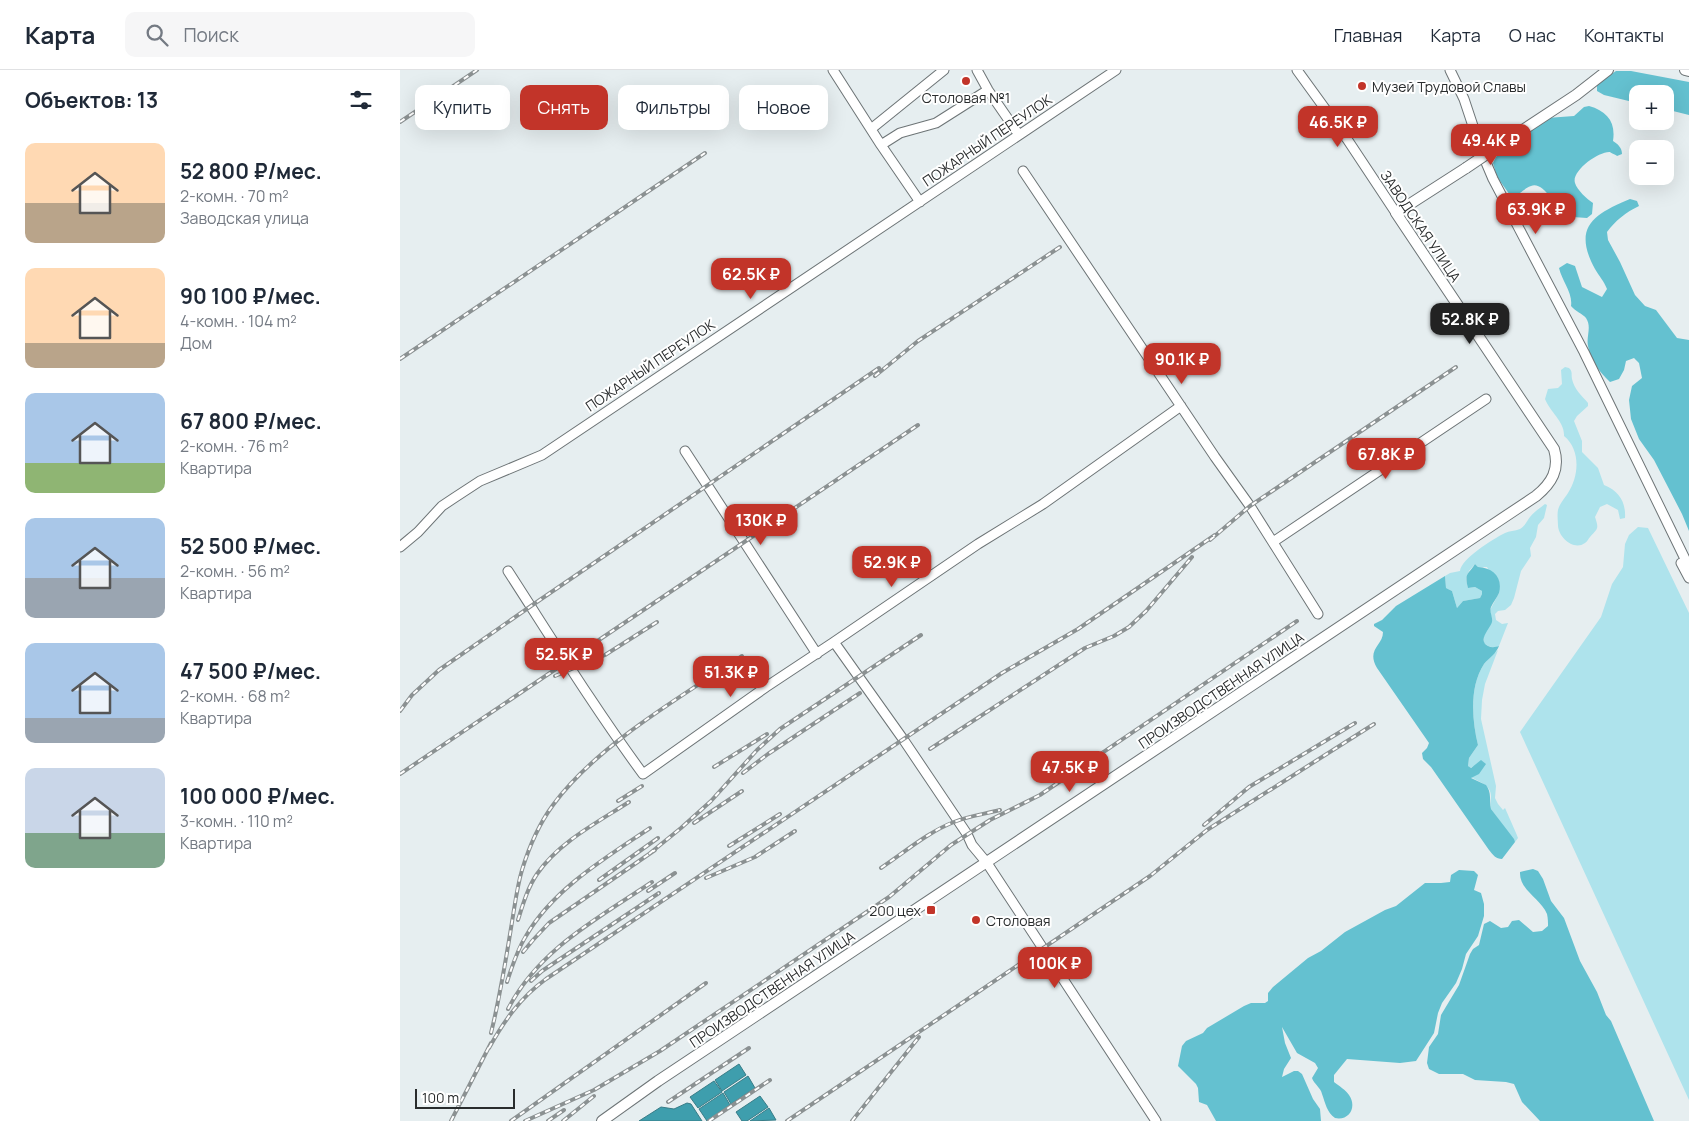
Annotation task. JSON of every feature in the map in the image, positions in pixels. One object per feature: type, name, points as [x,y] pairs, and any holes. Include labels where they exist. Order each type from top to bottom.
[{"type":"main road","points":[[1396,213],[1569,99],[1608,70]]},
{"type":"main road","points":[[1685,70],[1689,71]]},
{"type":"main road","name":"ЗАВОДСКАЯ УЛИЦА","points":[[1396,213],[1550,440],[1557,464],[1553,478]]},
{"type":"main road","name":"ПРОИЗВОДСТВЕННАЯ УЛИЦА","points":[[602,1121],[651,1086],[1536,496],[1547,487],[1553,478]]},
{"type":"street","points":[[833,70],[920,202]]},
{"type":"street","points":[[871,129],[944,70]]},
{"type":"street","points":[[976,70],[1019,135]]},
{"type":"street","name":"ПОЖАРНЫЙ ПЕРЕУЛОК","points":[[400,547],[418,532],[442,506],[454,498],[486,478],[542,455],[1116,70]]},
{"type":"street","name":"ЗАВОДСКАЯ УЛИЦА","points":[[1297,70],[1396,213]]},
{"type":"street","points":[[1450,70],[1464,99],[1490,174],[1584,352],[1689,567]]},
{"type":"street","points":[[881,145],[900,133],[936,123],[988,90]]},
{"type":"street","points":[[1023,171],[1273,542],[1318,614]]},
{"type":"street","points":[[1581,360],[1689,578]]},
{"type":"street","points":[[1273,542],[1486,399]]},
{"type":"street","points":[[508,571],[566,662],[643,774],[978,544],[1043,504],[1181,406]]},
{"type":"street","points":[[1609,406],[1637,473]]},
{"type":"street","points":[[685,451],[817,654]]},
{"type":"street","points":[[834,642],[903,739],[1156,1121]]},
{"type":"shaded area","points":[[1616,71],[1631,71],[1689,82],[1689,115],[1674,111],[1674,85],[1629,85],[1629,101],[1604,95],[1597,91],[1597,84]]},
{"type":"shaded area","points":[[1589,106],[1601,111],[1609,118],[1613,128],[1613,141],[1617,143],[1622,154],[1617,156],[1610,152],[1599,155],[1577,173],[1575,178],[1576,186],[1593,203],[1592,214],[1587,218],[1559,216],[1549,195],[1536,185],[1528,187],[1519,194],[1510,195],[1497,177],[1493,163],[1496,157],[1522,135],[1535,128],[1547,118],[1574,116],[1584,107]]},
{"type":"shaded area","points":[[1630,199],[1637,201],[1639,206],[1625,214],[1614,224],[1607,232],[1608,240],[1635,295],[1645,306],[1656,310],[1677,338],[1689,340],[1689,531],[1654,460],[1639,439],[1631,419],[1629,400],[1632,386],[1642,378],[1639,363],[1634,358],[1626,361],[1619,379],[1610,382],[1602,374],[1593,362],[1589,352],[1588,321],[1571,306],[1569,292],[1559,268],[1567,263],[1575,266],[1582,287],[1602,297],[1607,289],[1588,255],[1586,232],[1590,224],[1606,210]]},
{"type":"shaded area","points":[[1565,367],[1570,369],[1578,392],[1588,403],[1588,406],[1574,421],[1582,441],[1582,452],[1598,468],[1604,485],[1618,494],[1623,502],[1625,512],[1625,518],[1620,519],[1618,510],[1607,504],[1600,507],[1595,517],[1596,530],[1581,545],[1568,542],[1559,531],[1558,510],[1572,486],[1576,471],[1576,456],[1570,442],[1564,436],[1560,422],[1545,399],[1548,389],[1558,388],[1562,384],[1561,370]]},
{"type":"shaded area","points":[[1545,504],[1547,505],[1544,518],[1538,525],[1536,537],[1530,548],[1531,556],[1521,571],[1511,605],[1495,614],[1496,620],[1502,624],[1508,623],[1499,646],[1489,646],[1484,643],[1484,634],[1492,620],[1490,610],[1499,593],[1487,567],[1478,567],[1475,564],[1469,571],[1466,579],[1468,588],[1475,587],[1482,591],[1480,598],[1463,601],[1457,608],[1452,591],[1446,588],[1445,576],[1460,571],[1472,555],[1493,540],[1507,532],[1522,528],[1532,515]]},
{"type":"shaded area","points":[[1638,527],[1648,528],[1689,613],[1689,1100],[1520,732],[1601,617],[1612,584],[1623,567],[1625,544],[1629,535]]},
{"type":"shaded area","points":[[1475,564],[1478,567],[1492,571],[1500,582],[1499,593],[1491,609],[1492,622],[1484,638],[1485,644],[1489,647],[1499,646],[1484,664],[1476,683],[1473,714],[1478,745],[1469,758],[1468,766],[1471,768],[1481,760],[1486,764],[1479,774],[1471,778],[1486,785],[1490,794],[1491,809],[1514,839],[1515,842],[1502,859],[1493,855],[1489,850],[1431,767],[1423,759],[1422,753],[1429,743],[1377,668],[1373,656],[1381,641],[1383,632],[1374,624],[1382,620],[1396,606],[1445,576],[1446,588],[1452,591],[1457,608],[1463,601],[1480,598],[1482,591],[1475,587],[1468,588],[1466,579],[1467,574]]},
{"type":"shaded area","points":[[1498,650],[1485,684],[1481,719],[1496,786],[1495,798],[1503,810],[1505,808],[1518,838],[1515,842],[1491,809],[1489,789],[1471,777],[1474,766],[1470,768],[1468,766],[1469,758],[1478,745],[1473,714],[1476,683],[1484,664]]},
{"type":"shaded area","points":[[1533,869],[1538,871],[1551,901],[1564,918],[1580,961],[1597,992],[1606,1015],[1611,1021],[1654,1121],[1540,1121],[1522,1102],[1514,1084],[1475,1080],[1463,1074],[1439,1074],[1429,1069],[1427,1063],[1429,1047],[1438,1034],[1441,1015],[1459,985],[1470,954],[1479,945],[1484,924],[1490,921],[1501,928],[1508,927],[1512,921],[1519,920],[1533,932],[1542,931],[1548,926],[1547,914],[1523,884],[1521,878],[1520,872]]},
{"type":"shaded area","points":[[1459,870],[1474,871],[1478,875],[1474,890],[1481,893],[1484,904],[1484,916],[1478,936],[1466,954],[1456,983],[1442,1003],[1434,1033],[1416,1061],[1400,1063],[1347,1059],[1334,1075],[1334,1082],[1349,1095],[1352,1108],[1351,1112],[1345,1117],[1335,1118],[1328,1110],[1319,1088],[1312,1078],[1318,1068],[1315,1063],[1297,1053],[1282,1027],[1285,1043],[1291,1058],[1284,1069],[1282,1077],[1294,1071],[1302,1074],[1313,1099],[1320,1109],[1321,1121],[1216,1121],[1207,1105],[1199,1102],[1196,1084],[1178,1066],[1182,1046],[1186,1041],[1203,1033],[1207,1028],[1244,1006],[1251,1003],[1265,1003],[1268,1001],[1268,993],[1273,987],[1308,958],[1321,951],[1345,932],[1396,906],[1425,883],[1450,882],[1451,875]]},
{"type":"shaded area","points":[[739,1064],[746,1075],[722,1091],[715,1080]]},
{"type":"shaded area","points":[[748,1076],[755,1088],[731,1104],[724,1092]]},
{"type":"shaded area","points":[[714,1081],[722,1092],[698,1108],[690,1097]]},
{"type":"shaded area","points":[[723,1093],[730,1105],[707,1121],[699,1109]]},
{"type":"shaded area","points":[[760,1096],[768,1107],[747,1121],[742,1121],[736,1112]]},
{"type":"shaded area","points":[[687,1103],[691,1104],[702,1121],[639,1121],[661,1107],[674,1109]]},
{"type":"shaded area","points":[[769,1108],[776,1120],[750,1121]]},
{"type":"railway","points":[[400,122],[477,70]]},
{"type":"railway","points":[[400,359],[705,153]]},
{"type":"railway","points":[[875,376],[918,341],[1060,247]]},
{"type":"railway","points":[[1210,540],[1250,506],[1456,367]]},
{"type":"railway","points":[[400,711],[412,695],[439,670],[879,368]]},
{"type":"railway","points":[[400,774],[918,425]]},
{"type":"railway","points":[[489,1048],[513,1010],[546,979],[1002,673],[1078,629],[1215,535]]},
{"type":"railway","points":[[930,749],[1085,648],[1114,636],[1129,627],[1146,611],[1192,557]]},
{"type":"railway","points":[[525,1121],[594,1090],[660,1051],[889,897],[951,845],[990,820],[1040,795],[1297,621]]},
{"type":"railway","points":[[555,676],[605,655],[657,622]]},
{"type":"railway","points":[[649,854],[711,801],[757,750],[780,729],[921,635]]},
{"type":"railway","points":[[491,1033],[503,978],[520,876],[531,844],[548,812],[571,783],[616,742],[667,705],[742,656]]},
{"type":"railway","points":[[743,773],[768,754],[860,693]]},
{"type":"railway","points":[[1204,825],[1249,787],[1355,723]]},
{"type":"railway","points":[[787,1121],[1150,876],[1207,830],[1374,724]]},
{"type":"railway","points":[[714,767],[767,734]]},
{"type":"railway","points":[[618,801],[642,786]]},
{"type":"railway","points":[[694,823],[742,791]]},
{"type":"railway","points":[[518,920],[531,884],[556,852],[629,802]]},
{"type":"railway","points":[[881,868],[944,826],[965,818],[1000,810]]},
{"type":"railway","points":[[729,846],[780,814]]},
{"type":"railway","points":[[507,982],[523,941],[537,919],[551,903],[582,875],[650,828]]},
{"type":"railway","points":[[706,878],[755,857],[795,831]]},
{"type":"railway","points":[[599,880],[658,838]]},
{"type":"railway","points":[[523,952],[549,923],[655,850]]},
{"type":"railway","points":[[648,891],[675,873]]},
{"type":"railway","points":[[508,1009],[521,988],[553,952],[590,923],[652,882]]},
{"type":"railway","points":[[531,981],[542,971],[659,893]]},
{"type":"railway","points":[[511,1121],[706,983]]},
{"type":"railway","points":[[852,1121],[919,1037]]},
{"type":"railway","points":[[451,1121],[491,1043]]},
{"type":"railway","points":[[668,1102],[749,1048]]},
{"type":"railway","points":[[709,1121],[770,1080]]},
{"type":"railway","points":[[563,1121],[594,1096]]},
{"type":"railway","points":[[548,1121],[564,1110]]},
{"type":"place","name":"Столовая №1","points":[[966,81]]},
{"type":"place","name":"Музей Трудовой Славы","points":[[1362,86]]},
{"type":"place","name":"200 цех","points":[[931,910]]},
{"type":"place","name":"Cтоловая","points":[[976,920]]}]
